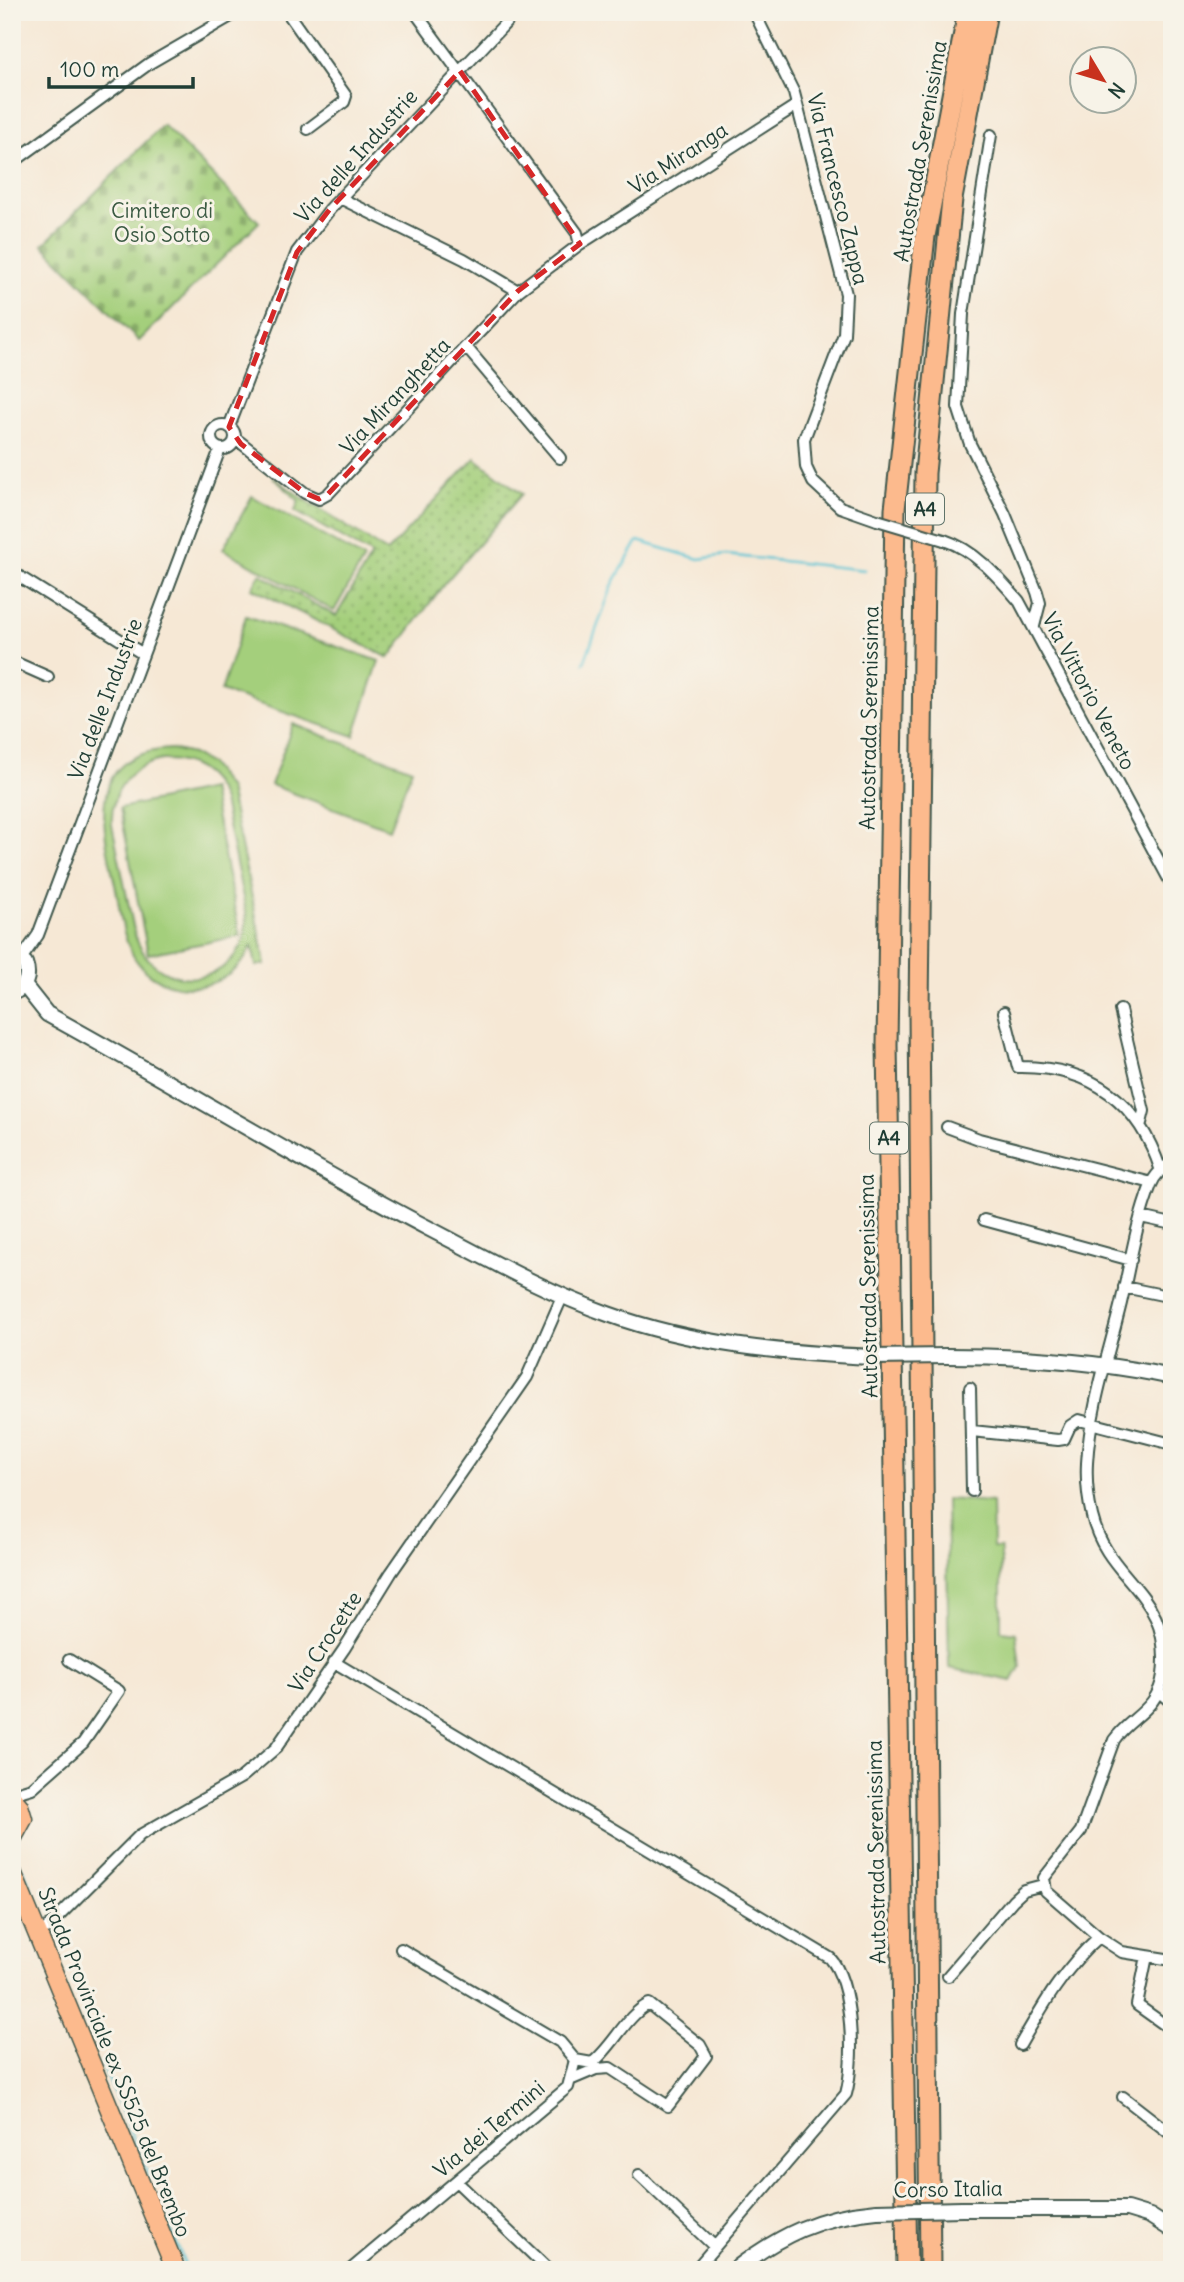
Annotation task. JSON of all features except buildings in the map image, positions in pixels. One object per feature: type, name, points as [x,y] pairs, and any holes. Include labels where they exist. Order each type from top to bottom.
[{"type":"highway","name":"Autostrada Serenissima","points":[[907,2270],[887,1045],[895,509],[925,236],[968,12]]},
{"type":"highway","name":"Autostrada Serenissima","points":[[929,2270],[919,1011],[925,472],[952,199],[988,12]]},
{"type":"main road","points":[[12,1796],[22,1812],[15,1835]]},
{"type":"main road","name":"Strada Provinciale ex SS525 del Brembo","points":[[12,1872],[176,2270]]},
{"type":"street","points":[[13,162],[150,63],[238,12]]},
{"type":"street","points":[[287,12],[346,96],[344,102],[308,129]]},
{"type":"street","points":[[415,12],[578,233],[578,247]]},
{"type":"street","name":"Via delle Industrie","points":[[17,957],[38,935],[144,654],[220,449],[212,443],[212,432],[218,426],[229,427],[297,252],[340,198],[516,12]]},
{"type":"street","name":"Via Francesco Zappa","points":[[754,12],[797,105],[846,294],[844,334],[804,439],[806,467],[813,482],[840,507],[944,540]]},
{"type":"street","name":"Via Miranga","points":[[578,247],[797,105]]},
{"type":"street","points":[[991,135],[963,314],[958,407],[970,444],[1014,534],[1037,592],[1040,603],[1034,626]]},
{"type":"street","points":[[340,198],[464,259],[518,290]]},
{"type":"street","name":"Via Miranghetta","points":[[234,438],[305,494],[319,499],[343,481],[425,387],[518,290],[578,247]]},
{"type":"street","points":[[466,347],[560,458]]},
{"type":"street","points":[[220,449],[229,447],[234,438],[229,427]]},
{"type":"street","name":"Via Vittorio Veneto","points":[[944,540],[970,554],[996,574],[1019,601],[1172,885]]},
{"type":"street","points":[[12,572],[144,654]]},
{"type":"street","points":[[12,661],[48,677]]},
{"type":"street","points":[[17,957],[28,974],[18,989],[47,1014],[352,1188],[533,1283],[609,1314],[671,1333],[780,1353],[873,1357],[1000,1356],[1106,1365],[1172,1377]]},
{"type":"street","points":[[1120,1010],[1144,1111],[1141,1124]]},
{"type":"street","points":[[1004,1012],[1017,1067],[1054,1071],[1102,1087],[1124,1103],[1141,1124],[1161,1171]]},
{"type":"street","points":[[947,1127],[979,1139],[1152,1183]]},
{"type":"street","points":[[1043,1885],[1049,1871],[1081,1831],[1108,1749],[1120,1731],[1144,1714],[1158,1691],[1163,1675],[1167,1643],[1159,1625],[1143,1593],[1115,1566],[1100,1542],[1092,1516],[1087,1462],[1092,1424],[1141,1217],[1152,1183],[1172,1162]]},
{"type":"street","points":[[1141,1217],[1172,1224]]},
{"type":"street","points":[[984,1220],[1130,1260]]},
{"type":"street","points":[[1125,1287],[1172,1297]]},
{"type":"street","name":"Via Crocette","points":[[39,1936],[139,1835],[260,1764],[295,1726],[391,1573],[527,1377],[562,1296]]},
{"type":"street","points":[[970,1388],[972,1491]]},
{"type":"street","points":[[972,1431],[1058,1440],[1064,1439],[1074,1422],[1172,1444]]},
{"type":"street","points":[[12,1796],[32,1788],[83,1743],[119,1691],[69,1660]]},
{"type":"street","points":[[334,1662],[830,1958],[838,1967],[847,1995],[850,2061],[846,2094],[695,2270]]},
{"type":"street","points":[[1158,1691],[1172,1703]]},
{"type":"street","points":[[15,1835],[32,1788]]},
{"type":"street","points":[[1043,1885],[1052,1898],[1099,1937],[1122,1952],[1172,1959]]},
{"type":"street","points":[[948,1976],[1018,1895],[1031,1887],[1043,1885]]},
{"type":"street","points":[[1020,2045],[1047,1997],[1072,1962],[1099,1937]]},
{"type":"street","points":[[401,1949],[560,2042],[575,2060],[592,2063],[608,2050],[639,2009],[649,2004],[700,2045],[706,2056],[668,2106],[610,2068],[596,2069],[570,2080]]},
{"type":"street","points":[[1147,1956],[1137,2005],[1172,2030]]},
{"type":"street","name":"Via dei Termini","points":[[350,2270],[568,2087],[575,2060]]},
{"type":"street","points":[[1123,2096],[1172,2135]]},
{"type":"street","points":[[639,2175],[715,2247]]},
{"type":"street","points":[[456,2181],[549,2270]]},
{"type":"street","name":"Corso Italia","points":[[734,2270],[762,2249],[800,2228],[841,2214],[962,2209],[1127,2209],[1150,2216],[1172,2230]]},
{"type":"highlighted area","points":[[460,71],[580,244],[518,291],[328,494],[319,499],[305,493],[241,444],[229,427],[297,252],[330,209]]},
{"type":"green space","name":"Cimitero di Osio Sotto","points":[[163,125],[259,222],[139,341],[43,245]]},
{"type":"green space","points":[[475,458],[522,494],[445,583],[389,658],[252,588],[260,574],[336,616],[372,555],[295,511],[299,501],[273,477],[387,552]]},
{"type":"green space","points":[[252,496],[364,559],[334,611],[223,549]]},
{"type":"green space","points":[[246,616],[379,661],[354,736],[221,691]]},
{"type":"green space","points":[[293,724],[412,769],[389,829],[271,785]]},
{"type":"green space","points":[[171,749],[192,754],[210,764],[229,789],[266,964],[256,966],[252,945],[243,960],[217,981],[185,987],[168,984],[153,976],[133,956],[123,928],[107,843],[105,799],[111,780],[123,764],[143,754]],"holes":[[[173,760],[200,770],[219,791],[246,912],[244,936],[235,956],[220,969],[202,976],[182,977],[163,971],[147,957],[135,935],[112,825],[114,801],[131,774],[150,763]]]},
{"type":"green space","points":[[211,789],[240,936],[148,954],[120,808]]},
{"type":"green space","points":[[946,1499],[992,1502],[993,1548],[1001,1548],[1001,1631],[1016,1633],[1020,1667],[1012,1681],[949,1668]]},
{"type":"waterway","points":[[584,663],[613,584],[638,541],[699,559],[726,555],[865,570]]},
{"type":"waterway","points":[[24,1870],[42,1921]]},
{"type":"waterway","points":[[102,2063],[149,2177]]},
{"type":"waterway","points":[[163,2211],[187,2270]]}]
